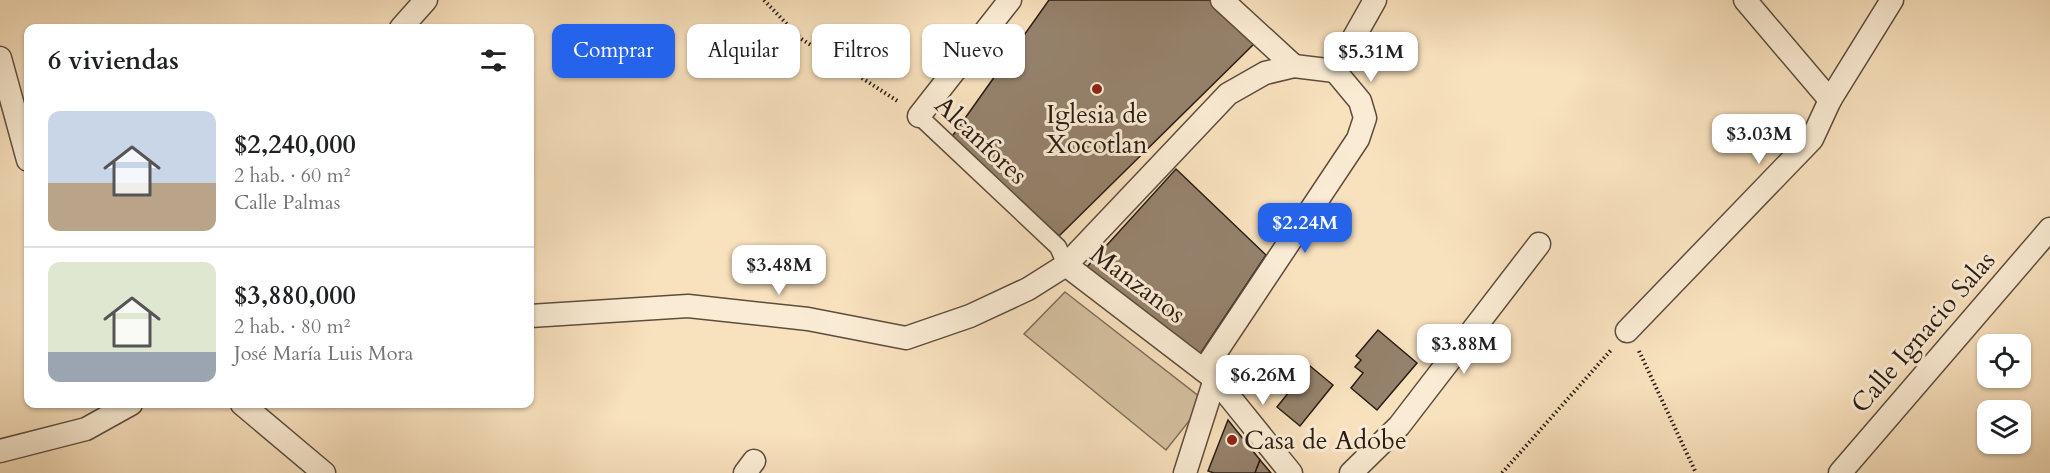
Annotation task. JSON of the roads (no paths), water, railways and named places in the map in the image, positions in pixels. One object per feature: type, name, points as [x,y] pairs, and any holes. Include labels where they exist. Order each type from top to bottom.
[{"type":"street","points":[[405,24],[426,0]]},
{"type":"street","points":[[919,116],[1010,0]]},
{"type":"street","points":[[1222,0],[1294,66]]},
{"type":"street","points":[[1335,71],[1375,0]]},
{"type":"street","points":[[1745,0],[1830,100]]},
{"type":"street","points":[[1628,331],[1812,139],[1830,100],[1892,0]]},
{"type":"street","points":[[0,58],[24,145]]},
{"type":"street","points":[[534,316],[688,306],[808,319],[906,338],[970,316],[1028,289],[1066,265],[1228,94],[1265,73],[1294,66],[1335,71],[1360,101],[1365,118],[1358,139],[1209,374],[1185,473]]},
{"type":"street","name":"Alcanfores","points":[[919,116],[1058,246],[1066,265]]},
{"type":"street","name":"Calle Ignacio Salas","points":[[1840,473],[2050,229]]},
{"type":"street","points":[[1351,473],[1399,426],[1539,244]]},
{"type":"street","name":"Manzanos","points":[[1066,265],[1209,374],[1291,473]]},
{"type":"street","points":[[0,450],[86,429],[124,408]]},
{"type":"street","points":[[247,408],[324,473]]},
{"type":"place","name":"Iglesia de Xocotlan","points":[[1097,89]]},
{"type":"place","name":"Casa de Adobe","points":[[1232,440]]}]
